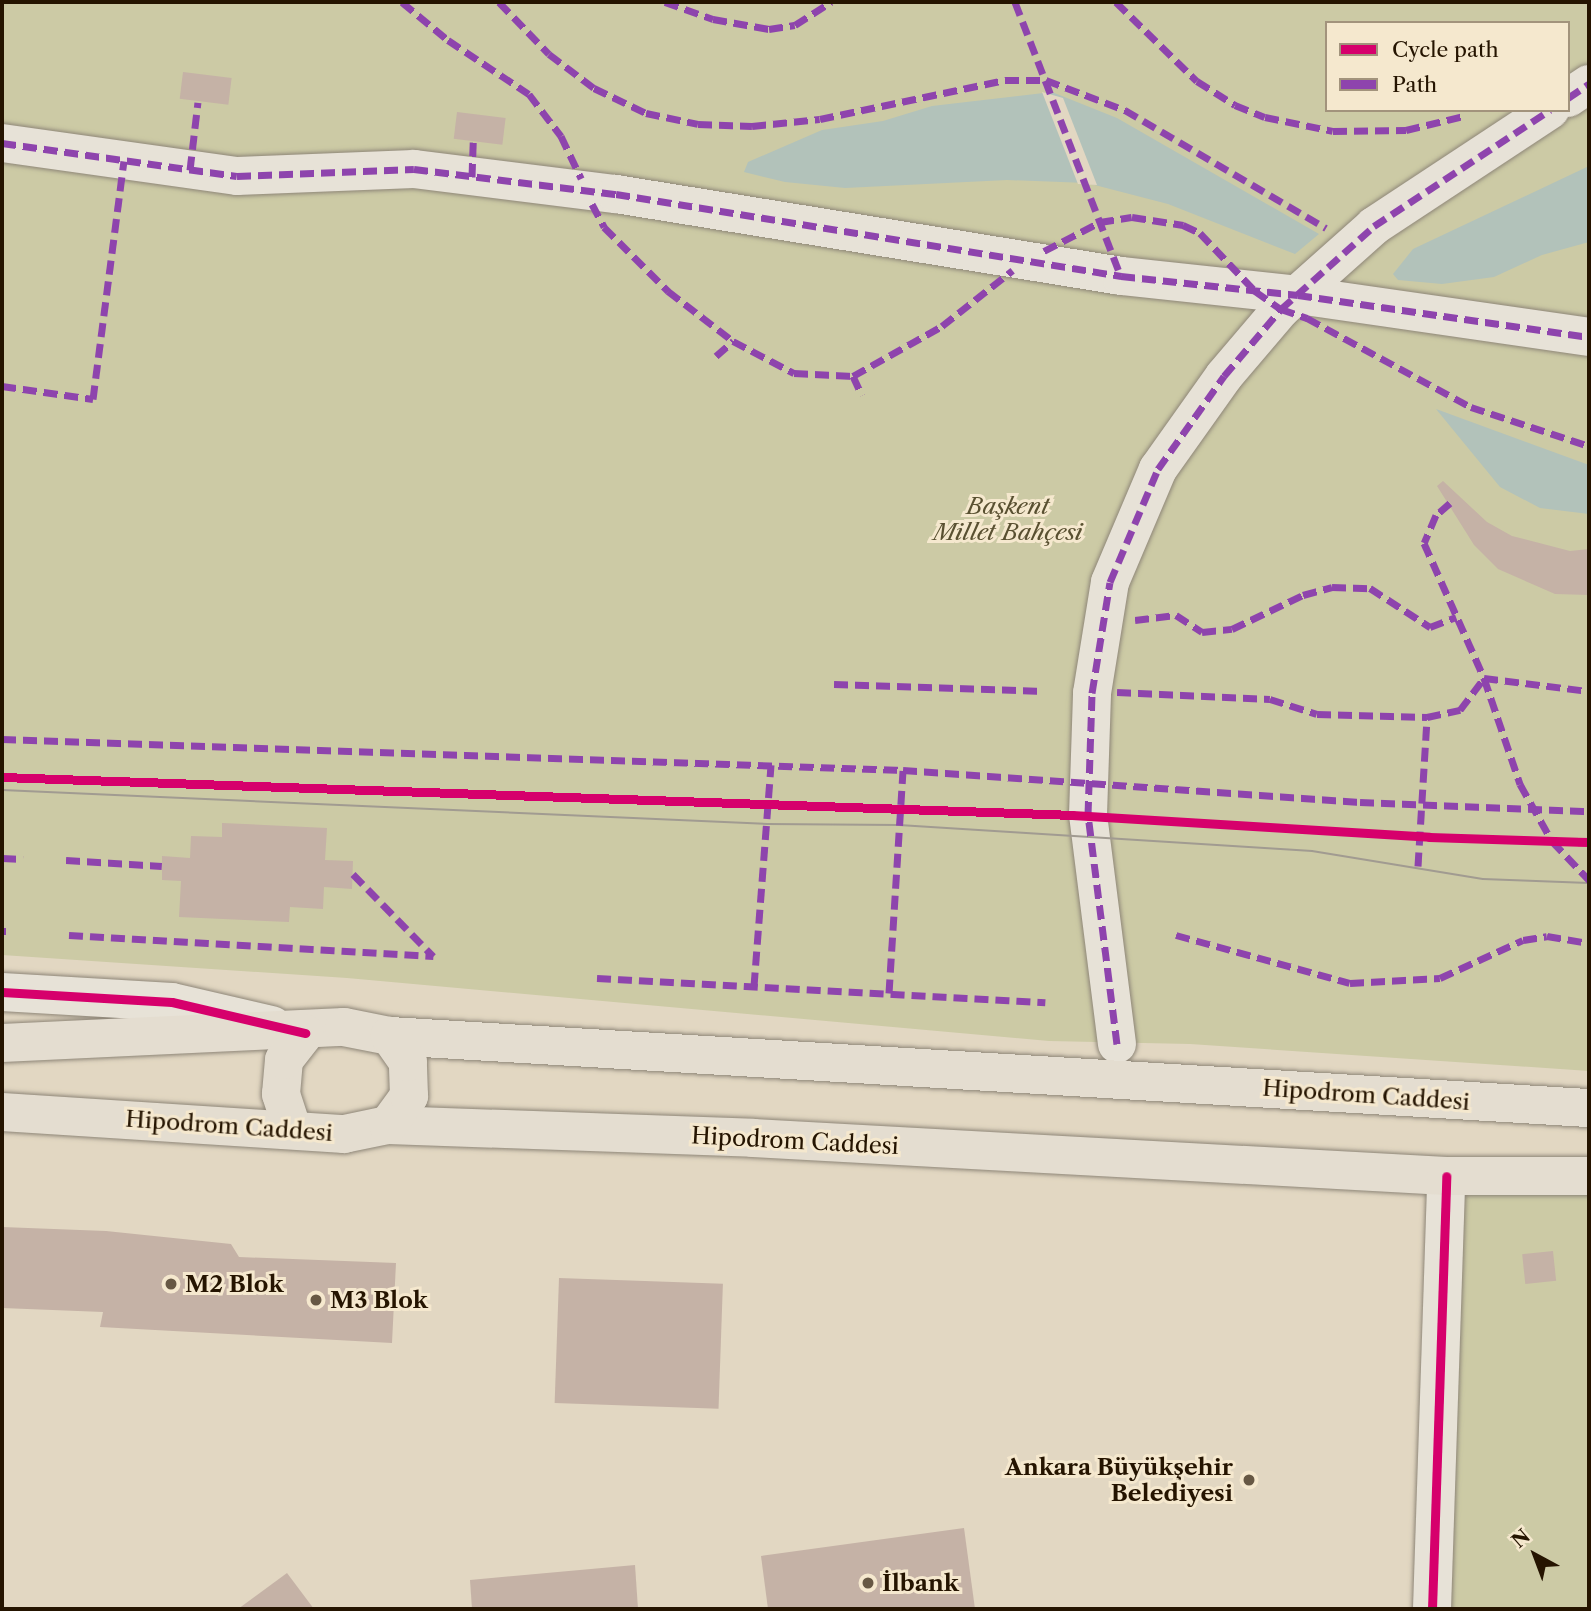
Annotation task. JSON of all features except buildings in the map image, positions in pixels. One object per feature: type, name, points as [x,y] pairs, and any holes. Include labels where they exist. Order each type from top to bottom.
[{"type":"main road","name":"Hipodrom Caddesi","points":[[2,1043],[304,1033],[344,1027],[390,1036],[1589,1108]]},
{"type":"main road","points":[[292,1128],[281,1094],[284,1060],[304,1033]]},
{"type":"main road","points":[[388,1125],[409,1096],[408,1062],[390,1036]]},
{"type":"main road","name":"Hipodrom Caddesi","points":[[2,1112],[292,1128],[344,1134],[388,1125],[753,1138],[1446,1175],[1589,1175]]},
{"type":"street","points":[[1570,97],[1589,84]]},
{"type":"street","points":[[1117,1044],[1088,816],[1092,693],[1110,582],[1158,469],[1224,376],[1298,295],[1374,226],[1547,112]]},
{"type":"street","points":[[2,143],[237,176],[414,169],[616,194],[1121,276],[1298,295],[1589,337]]},
{"type":"street","name":"Hipodrom Caddesi","points":[[2,992],[173,1002],[304,1033]]},
{"type":"street","points":[[1432,1609],[1446,1175]]},
{"type":"green space","name":"Başkent Millet Bahçesi","points":[[2,2],[1589,2],[1589,1071],[1190,1044],[1049,1041],[347,978],[2,955]]},
{"type":"green space","points":[[1446,1176],[1589,1176],[1589,1609],[1446,1609]]},
{"type":"shaded area","points":[[1052,92],[1117,118],[1319,234],[1295,254],[1168,204],[1087,183],[1007,180],[845,188],[785,182],[744,172],[748,162],[822,130],[883,121],[932,106]]},
{"type":"shaded area","points":[[1589,166],[1589,242],[1542,255],[1494,277],[1442,284],[1398,280],[1393,274],[1413,249]]},
{"type":"shaded area","points":[[1436,409],[1589,465],[1589,514],[1540,508],[1500,487]]},
{"type":"pier","points":[[1042,92],[1063,98],[1097,185],[1078,184]]},
{"type":"tram line","points":[[2,790],[767,824],[899,825],[1312,851],[1483,879],[1589,883]]},
{"type":"marked path","points":[[402,2],[448,40],[529,94],[561,136],[581,178]]},
{"type":"marked path","points":[[499,2],[549,54],[594,88],[646,113],[698,124],[752,126],[820,119],[1005,80],[1046,80],[1125,110],[1326,228]]},
{"type":"marked path","points":[[665,2],[713,19],[769,29],[795,25],[831,2]]},
{"type":"marked path","points":[[1015,2],[1121,276]]},
{"type":"marked path","points":[[1116,2],[1197,81],[1235,105],[1265,117],[1333,131],[1406,130],[1464,116]]},
{"type":"marked path","points":[[1570,97],[1589,84]]},
{"type":"marked path","points":[[190,170],[198,102]]},
{"type":"marked path","points":[[1117,1044],[1088,815],[1092,693],[1110,582],[1158,469],[1224,376],[1281,309],[1374,226],[1547,112]]},
{"type":"marked path","points":[[472,177],[473,142]]},
{"type":"marked path","points":[[2,143],[237,176],[414,169],[616,194],[1121,276],[1298,295],[1589,337]]},
{"type":"marked path","points":[[2,386],[93,399],[124,161]]},
{"type":"marked path","points":[[592,204],[604,227],[668,291],[733,341],[794,373],[853,376],[942,326],[1013,270]]},
{"type":"marked path","points":[[1044,251],[1100,222],[1132,217],[1183,225],[1200,233],[1255,291],[1281,309],[1307,318],[1471,407],[1589,446]]},
{"type":"marked path","points":[[716,356],[733,341]]},
{"type":"marked path","points":[[853,376],[862,395]]},
{"type":"marked path","points":[[1450,503],[1436,515],[1424,543],[1484,678],[1520,784],[1552,841],[1589,880]]},
{"type":"marked path","points":[[1135,620],[1176,615],[1202,632],[1232,629],[1303,595],[1332,587],[1370,588],[1430,627],[1456,617]]},
{"type":"marked path","points":[[1117,692],[1270,699],[1317,714],[1427,717],[1460,710],[1484,678],[1589,691]]},
{"type":"marked path","points":[[834,684],[1043,691]]},
{"type":"marked path","points":[[1418,866],[1427,717]]},
{"type":"marked path","points":[[2,739],[903,770],[1360,802],[1589,811]]},
{"type":"marked path","points":[[754,986],[771,765]]},
{"type":"marked path","points":[[889,993],[903,770]]},
{"type":"marked path","points":[[2,858],[23,859]]},
{"type":"marked path","points":[[66,860],[162,866]]},
{"type":"marked path","points":[[353,874],[433,956]]},
{"type":"marked path","points":[[69,935],[433,956]]},
{"type":"marked path","points":[[1176,935],[1350,983],[1440,978],[1523,940],[1547,936],[1589,943]]},
{"type":"marked path","points":[[597,978],[1045,1002]]},
{"type":"cycle path","points":[[2,777],[1072,815],[1429,837],[1589,842]]},
{"type":"cycle path","points":[[2,992],[172,1002],[305,1033]]},
{"type":"cycle path","points":[[1432,1609],[1446,1176]]},
{"type":"place","name":"M2 Blok","points":[[171,1284]]},
{"type":"place","name":"M3 Blok","points":[[316,1300]]},
{"type":"place","name":"Ankara Büyükşehir Belediyesi","points":[[1249,1480]]},
{"type":"place","name":"İlbank","points":[[868,1583]]}]
